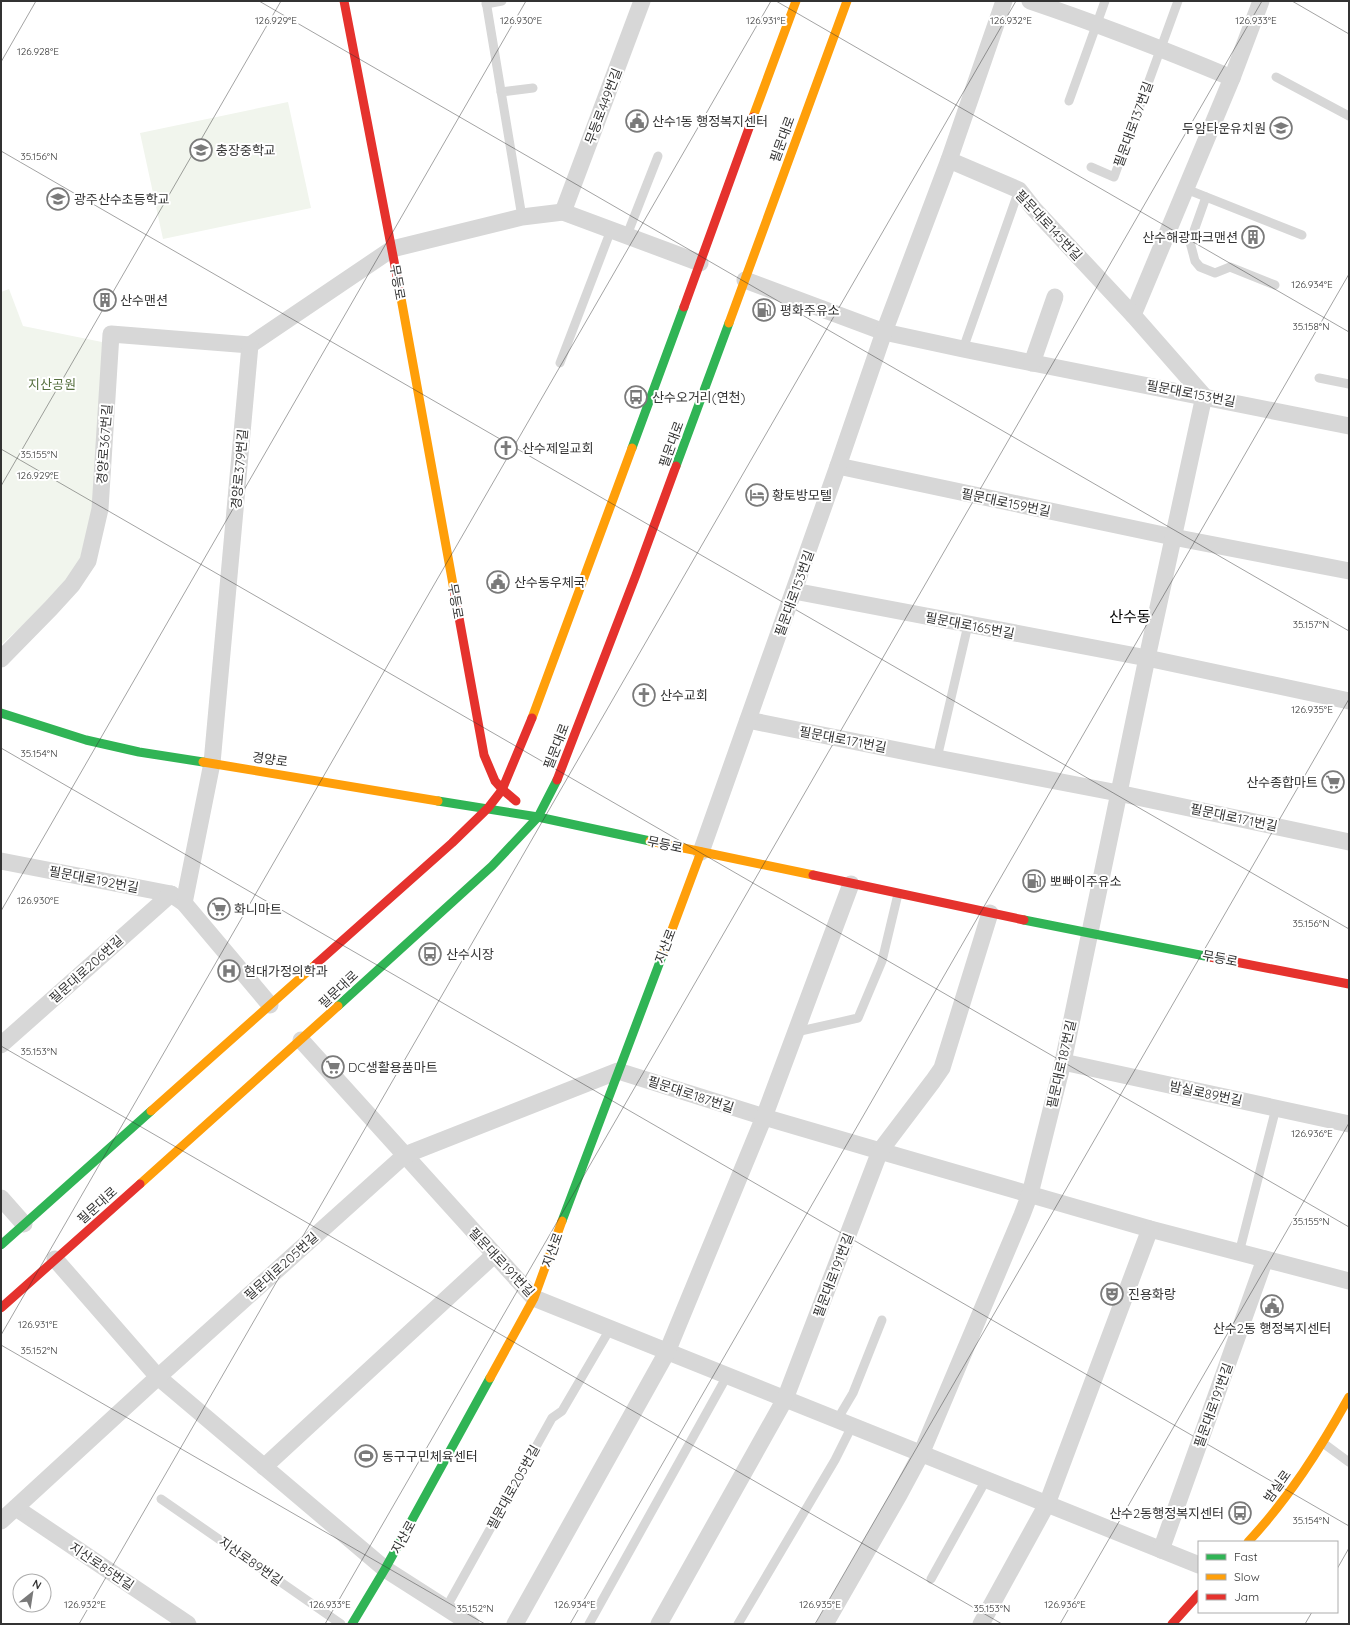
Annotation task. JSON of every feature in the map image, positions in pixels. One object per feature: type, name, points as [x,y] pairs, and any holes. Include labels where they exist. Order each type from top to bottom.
[{"type":"main road","name":"무등로","points":[[344,1],[392,248],[484,755],[492,778],[502,790],[538,816],[898,894],[1349,984]]},
{"type":"main road","points":[[1,1245],[452,843],[488,808],[502,790],[527,732],[796,1]]},
{"type":"main road","name":"필문대로","points":[[1,1308],[301,1040],[492,866],[538,816],[554,787],[633,582],[847,1]]},
{"type":"main road","name":"경양로","points":[[1,713],[86,740],[138,752],[538,816]]},
{"type":"main road","name":"지산로","points":[[352,1624],[385,1569],[534,1298],[701,852]]},
{"type":"main road","name":"밤실로","points":[[1249,1541],[1279,1507],[1323,1443],[1349,1397]]},
{"type":"main road","points":[[1172,1624],[1198,1595]]},
{"type":"street","name":"무등로449번길","points":[[563,212],[642,1]]},
{"type":"street","points":[[949,160],[1004,1]]},
{"type":"street","points":[[1030,1],[1161,48],[1232,78]]},
{"type":"street","points":[[1133,315],[1232,78],[1261,1]]},
{"type":"street","name":"필문대로153번길","points":[[701,852],[884,332],[949,160]]},
{"type":"street","name":"필문대로145번길","points":[[949,160],[1019,190],[1034,209],[1133,315],[1204,396]]},
{"type":"street","points":[[250,345],[392,248],[522,217],[563,212],[700,263]]},
{"type":"street","name":"필문대로153번길","points":[[745,280],[884,332],[1349,426]]},
{"type":"street","points":[[1032,363],[1055,298]]},
{"type":"street","name":"경양로367번길","points":[[1,659],[52,608],[72,585],[88,561],[100,509],[111,334],[250,345]]},
{"type":"street","name":"경양로379번길","points":[[212,763],[250,345]]},
{"type":"street","points":[[1091,933],[1118,792],[1204,396]]},
{"type":"street","name":"필문대로159번길","points":[[838,466],[1173,537],[1349,571]]},
{"type":"street","name":"필문대로165번길","points":[[794,591],[1147,658],[1349,701]]},
{"type":"street","name":"필문대로171번길","points":[[748,720],[1118,792],[1349,842]]},
{"type":"street","points":[[212,763],[178,898],[270,1005]]},
{"type":"street","name":"필문대로192번길","points":[[1,861],[178,898]]},
{"type":"street","points":[[515,1624],[667,1352],[764,1117],[851,884]]},
{"type":"street","name":"필문대로206번길","points":[[1,1045],[178,898]]},
{"type":"street","points":[[880,1151],[942,1068],[990,913]]},
{"type":"street","name":"필문대로187번길","points":[[1030,1194],[1063,1062],[1091,933]]},
{"type":"street","name":"필문대로191번길","points":[[301,1040],[534,1298],[1198,1565]]},
{"type":"street","name":"밤실로89번길","points":[[1063,1062],[1349,1124]]},
{"type":"street","points":[[405,1155],[618,1071]]},
{"type":"street","name":"필문대로187번길","points":[[618,1071],[764,1117],[1150,1229],[1349,1281]]},
{"type":"street","name":"필문대로191번길","points":[[785,1399],[880,1151]]},
{"type":"street","name":"필문대로205번길","points":[[158,1377],[405,1155]]},
{"type":"street","points":[[825,1624],[921,1454],[1030,1194]]},
{"type":"street","points":[[1,1198],[24,1224]]},
{"type":"street","points":[[981,1624],[1047,1504],[1150,1229]]},
{"type":"street","points":[[264,1467],[494,1255]]},
{"type":"street","points":[[55,1260],[158,1377],[385,1569],[446,1608],[463,1622]]},
{"type":"street","name":"필문대로191번길","points":[[1161,1550],[1265,1260]]},
{"type":"street","points":[[1,1521],[158,1377]]},
{"type":"street","points":[[659,1624],[785,1399]]},
{"type":"street","name":"지산로85번길","points":[[16,1508],[188,1624]]},
{"type":"lane","points":[[502,1],[486,3],[522,217]]},
{"type":"lane","points":[[1069,101],[1105,1]]},
{"type":"lane","name":"필문대로137번길","points":[[1091,167],[1114,176],[1178,1]]},
{"type":"lane","points":[[1276,77],[1349,116]]},
{"type":"lane","points":[[502,92],[533,88]]},
{"type":"lane","points":[[627,235],[658,156]]},
{"type":"lane","points":[[1186,189],[1302,234]]},
{"type":"lane","points":[[963,349],[1019,190]]},
{"type":"lane","points":[[1206,197],[1190,242],[1195,261],[1200,267],[1215,273],[1230,267],[1275,285]]},
{"type":"lane","points":[[560,363],[611,230]]},
{"type":"lane","points":[[1319,378],[1349,384]]},
{"type":"lane","points":[[937,758],[968,624]]},
{"type":"lane","points":[[796,1032],[858,1018],[882,961],[898,894]]},
{"type":"lane","points":[[1239,1253],[1276,1108]]},
{"type":"lane","points":[[738,1624],[835,1460],[854,1393],[882,1320]]},
{"type":"lane","name":"필문대로205번길","points":[[446,1608],[552,1418],[562,1411],[610,1329]]},
{"type":"lane","points":[[589,1624],[727,1376]]},
{"type":"lane","points":[[1323,1443],[1349,1462]]},
{"type":"lane","points":[[931,1579],[986,1480]]},
{"type":"lane","name":"지산로89번길","points":[[161,1498],[341,1624]]},
{"type":"green space","points":[[288,102],[311,208],[163,239],[140,133]]},
{"type":"green space","name":"지산공원","points":[[9,289],[23,326],[102,342],[105,375],[91,520],[79,563],[63,588],[1,645],[1,292]]},
{"type":"traffic: fast","points":[[632,448],[684,307]]},
{"type":"traffic: fast","points":[[676,466],[729,323]]},
{"type":"traffic: fast","points":[[1,713],[86,740],[139,752],[203,762]]},
{"type":"traffic: fast","points":[[338,1006],[492,866],[538,817],[557,780]]},
{"type":"traffic: fast","points":[[438,801],[538,817],[650,841]]},
{"type":"traffic: fast","points":[[1024,920],[1210,957]]},
{"type":"traffic: fast","points":[[562,1221],[664,951]]},
{"type":"traffic: fast","points":[[1,1245],[151,1111]]},
{"type":"traffic: fast","points":[[352,1624],[385,1569],[490,1378]]},
{"type":"traffic: slow","points":[[753,117],[796,1]]},
{"type":"traffic: slow","points":[[729,323],[847,1]]},
{"type":"traffic: slow","points":[[399,287],[454,590]]},
{"type":"traffic: slow","points":[[532,718],[632,448]]},
{"type":"traffic: slow","points":[[203,762],[438,801]]},
{"type":"traffic: slow","points":[[650,841],[813,875]]},
{"type":"traffic: slow","points":[[664,951],[701,852]]},
{"type":"traffic: slow","points":[[151,1111],[316,964]]},
{"type":"traffic: slow","points":[[140,1184],[338,1006]]},
{"type":"traffic: slow","points":[[490,1378],[534,1298],[562,1221]]},
{"type":"traffic: slow","points":[[1249,1541],[1277,1508],[1303,1472],[1349,1397]]},
{"type":"traffic: jam","points":[[344,1],[399,287]]},
{"type":"traffic: jam","points":[[684,307],[753,117]]},
{"type":"traffic: jam","points":[[557,780],[636,575],[676,466]]},
{"type":"traffic: jam","points":[[454,590],[484,755],[495,781],[516,801]]},
{"type":"traffic: jam","points":[[316,964],[452,843],[488,808],[502,790],[532,718]]},
{"type":"traffic: jam","points":[[813,875],[1024,920]]},
{"type":"traffic: jam","points":[[1210,957],[1349,984]]},
{"type":"traffic: jam","points":[[1,1308],[140,1184]]},
{"type":"traffic: jam","points":[[1172,1624],[1198,1595]]},
{"type":"place","name":"산수1동 행정복지센터","points":[[637,121]]},
{"type":"place","name":"두암타운유치원","points":[[1281,128]]},
{"type":"place","name":"충장중학교","points":[[201,150]]},
{"type":"place","name":"광주산수초등학교","points":[[58,199]]},
{"type":"place","name":"산수해광파크맨션","points":[[1253,237]]},
{"type":"place","name":"산수맨션","points":[[105,300]]},
{"type":"place","name":"평화주유소","points":[[764,310]]},
{"type":"place","name":"산수오거리(연천)","points":[[636,397]]},
{"type":"place","name":"산수제일교회","points":[[506,448]]},
{"type":"place","name":"황토방모텔","points":[[757,495]]},
{"type":"place","name":"산수동우체국","points":[[498,582]]},
{"type":"place","name":"산수교회","points":[[644,695]]},
{"type":"place","name":"산수종합마트","points":[[1333,782]]},
{"type":"place","name":"뽀빠이주유소","points":[[1034,881]]},
{"type":"place","name":"화니마트","points":[[219,909]]},
{"type":"place","name":"산수시장","points":[[430,954]]},
{"type":"place","name":"현대가정의학과","points":[[229,971]]},
{"type":"place","name":"DC생활용품마트","points":[[333,1067]]},
{"type":"place","name":"진용화랑","points":[[1112,1294]]},
{"type":"place","name":"산수2동 행정복지센터","points":[[1272,1306]]},
{"type":"place","name":"동구구민체육센터","points":[[366,1456]]},
{"type":"place","name":"산수2동행정복지센터","points":[[1240,1513]]},
{"type":"district","name":"산수동","points":[[1130,616]]}]
